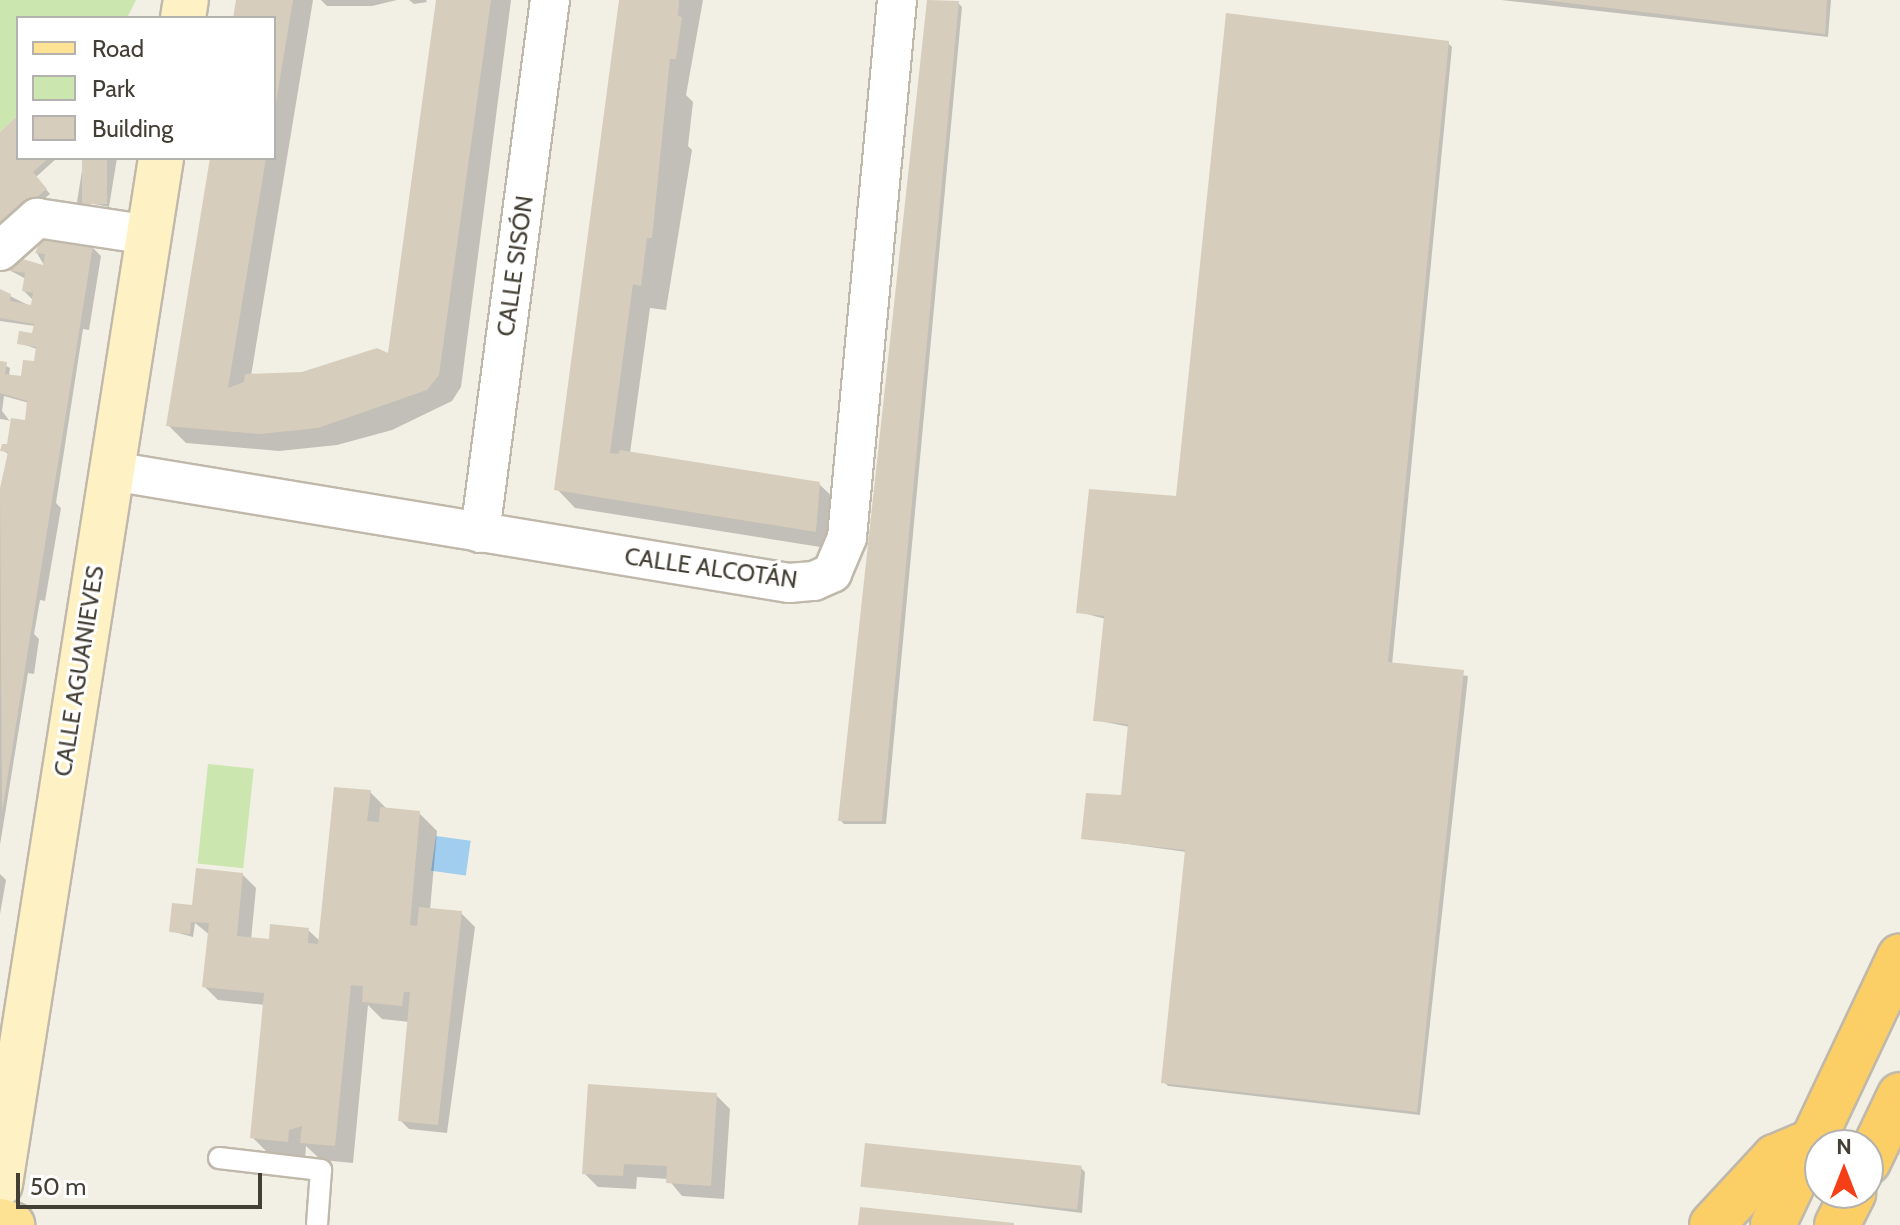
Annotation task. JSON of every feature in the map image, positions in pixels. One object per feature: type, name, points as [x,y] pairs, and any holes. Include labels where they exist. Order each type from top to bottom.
[{"type":"highway","points":[[1819,1129],[1900,956]]},
{"type":"highway","points":[[1884,1129],[1900,1095]]},
{"type":"highway","points":[[1712,1225],[1775,1157],[1804,1145]]},
{"type":"highway","points":[[1773,1225],[1804,1160]]},
{"type":"main road","points":[[0,1221],[12,1225]]},
{"type":"street","name":"CALLE SISÓN","points":[[480,533],[550,0]]},
{"type":"street","name":"CALLE ALCOTÁN","points":[[112,471],[789,583],[814,581],[832,573],[847,537],[897,0]]},
{"type":"street","name":"CALLE AGUANIEVES","points":[[0,1184],[161,160]]},
{"type":"street","points":[[0,251],[37,218],[149,235]]},
{"type":"lane","points":[[219,1158],[321,1170],[317,1225]]},
{"type":"green space","points":[[0,0],[136,0],[128,16],[16,16],[16,117],[0,132]]},
{"type":"green space","points":[[208,764],[254,769],[243,868],[198,863]]},
{"type":"water","points":[[436,836],[471,841],[466,876],[431,871]]},
{"type":"building","points":[[236,0],[293,0],[276,102],[276,16],[233,16]]},
{"type":"building","points":[[436,0],[491,0],[439,375],[427,390],[318,428],[260,434],[166,426],[210,160],[266,160],[228,388],[244,382],[245,374],[302,372],[377,348],[388,353]]},
{"type":"building","points":[[619,0],[679,0],[678,16],[682,17],[676,59],[670,59],[652,238],[647,238],[641,286],[633,284],[610,453],[618,454],[620,450],[820,482],[816,532],[554,490]]},
{"type":"building","points":[[927,0],[959,1],[882,821],[838,821]]},
{"type":"building","points":[[1543,0],[1827,0],[1825,34]]},
{"type":"building","points":[[1226,13],[1449,41],[1388,662],[1464,670],[1417,1112],[1161,1083],[1185,850],[1081,839],[1086,793],[1121,795],[1128,724],[1093,721],[1104,616],[1076,613],[1089,489],[1176,496]]},
{"type":"building","points":[[16,117],[16,160],[47,160],[33,172],[47,189],[0,226],[0,132]]},
{"type":"building","points":[[82,160],[107,160],[107,204],[82,204]]},
{"type":"building","points":[[42,237],[93,245],[2,812],[0,488],[8,452],[0,451],[2,444],[7,444],[11,418],[25,420],[27,401],[0,393],[0,361],[7,362],[5,374],[21,376],[23,360],[34,361],[36,347],[17,344],[19,331],[32,333],[34,324],[0,318],[0,289],[11,294],[10,301],[31,305],[33,293],[22,291],[25,273],[6,270],[19,258],[43,265],[45,254],[35,253]]},
{"type":"building","points":[[334,787],[371,790],[367,821],[379,822],[380,807],[420,811],[410,925],[417,926],[419,907],[462,911],[438,1125],[398,1121],[410,992],[404,992],[402,1006],[362,1002],[363,986],[351,985],[335,1146],[300,1143],[302,1126],[289,1130],[288,1142],[250,1138],[264,993],[202,987],[209,923],[191,922],[190,934],[169,932],[172,903],[192,905],[196,868],[243,873],[237,936],[269,939],[270,924],[309,928],[308,943],[318,944]]},
{"type":"building","points":[[588,1084],[717,1093],[711,1186],[666,1183],[667,1166],[624,1164],[623,1176],[582,1174]]},
{"type":"building","points":[[865,1143],[1082,1166],[1077,1210],[860,1187]]},
{"type":"building","points":[[860,1207],[1014,1223],[1014,1225],[858,1225]]}]
